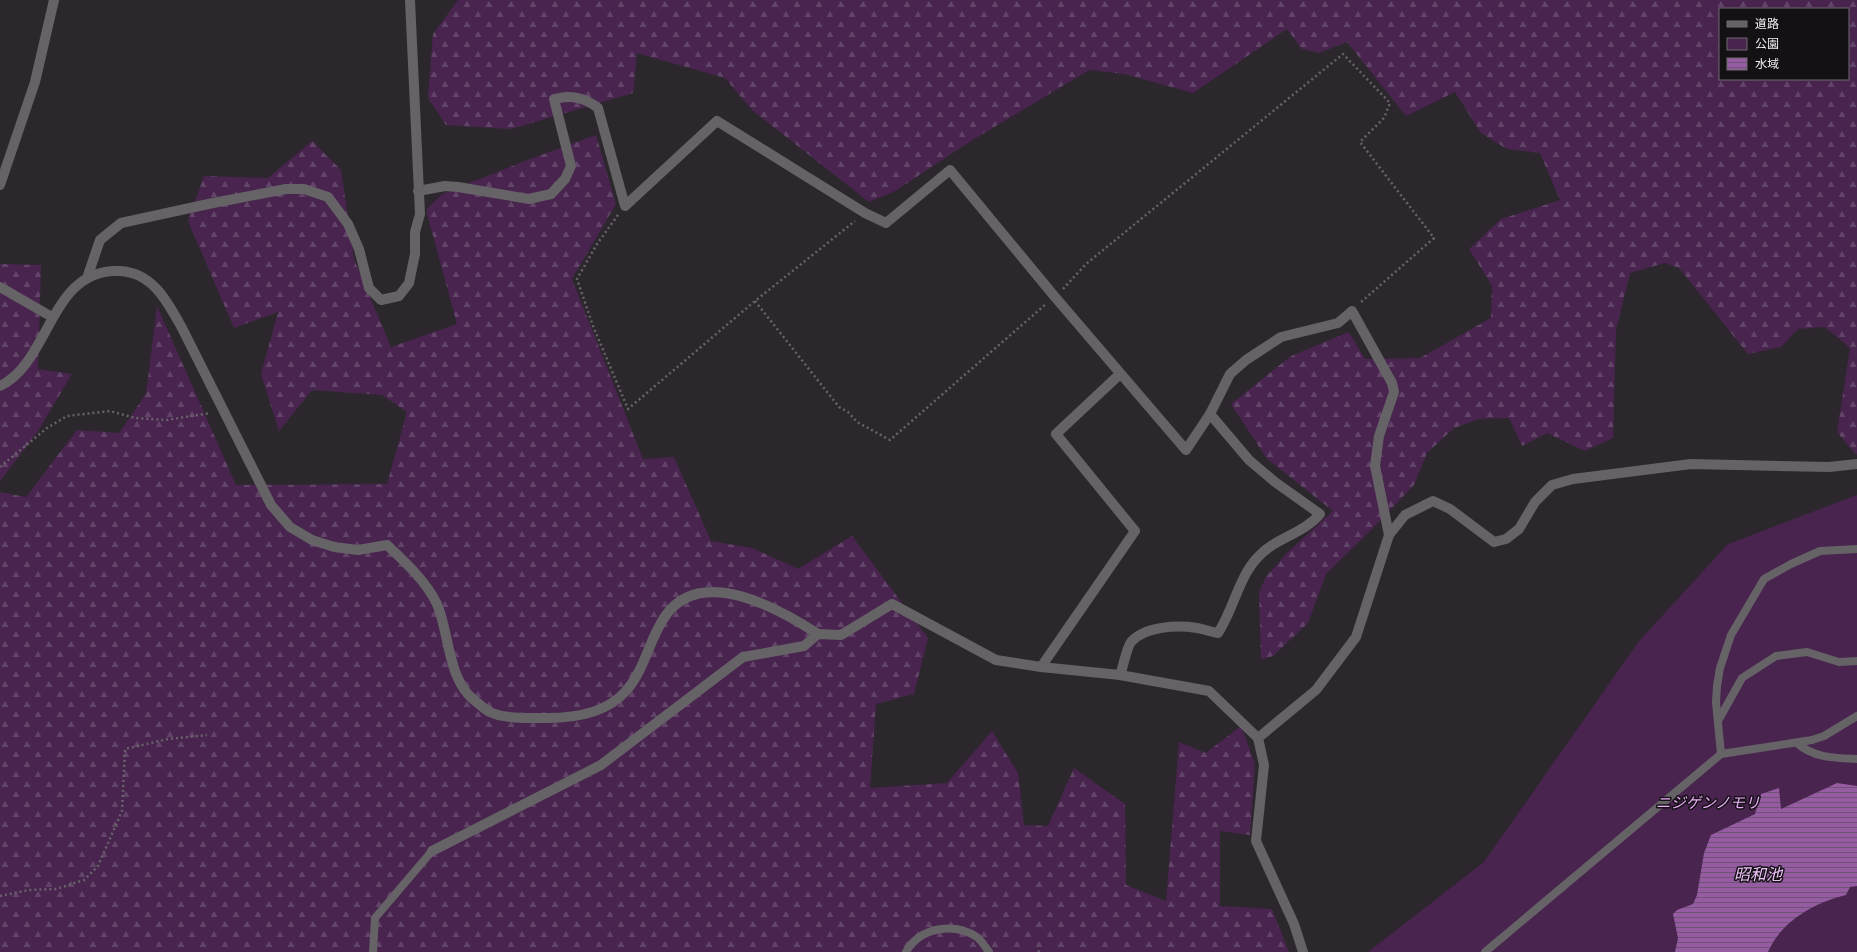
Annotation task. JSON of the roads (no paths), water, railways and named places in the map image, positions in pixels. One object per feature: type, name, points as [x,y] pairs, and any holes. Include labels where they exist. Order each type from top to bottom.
[{"type":"street","points":[[0,186],[35,82],[54,0]]},
{"type":"street","points":[[87,278],[100,240],[120,223],[213,203],[286,190],[304,189],[328,197],[348,224],[358,249],[369,288],[381,300],[399,296],[409,284],[415,254],[415,232],[420,214],[410,0]]},
{"type":"street","points":[[418,191],[445,186],[529,199],[551,194],[565,180],[571,166],[554,99],[567,96],[589,102],[598,108],[625,206],[717,121],[865,213],[886,223],[950,170],[1055,297],[1186,450],[1210,414],[1230,374],[1246,360],[1281,337],[1338,323],[1352,311],[1392,383],[1394,392],[1378,436],[1375,466],[1389,535]]},
{"type":"street","points":[[0,386],[9,382],[27,363],[52,317],[68,294],[87,278],[109,271],[132,272],[152,284],[168,303],[271,505],[290,527],[312,540],[334,547],[358,550],[387,544],[424,584],[436,603],[444,625],[449,652],[458,678],[471,698],[491,712],[518,717],[557,718],[581,715],[604,708],[624,694],[638,675],[656,633],[666,615],[678,603],[701,593],[720,592],[758,602],[789,615],[818,634],[841,635],[892,604],[996,660],[1041,667],[1120,675],[1209,691],[1258,738],[1264,765],[1256,841],[1294,924],[1303,952]]},
{"type":"street","points":[[0,287],[52,317]]},
{"type":"street","points":[[1041,667],[1135,531],[1056,434],[1120,374]]},
{"type":"street","points":[[1120,675],[1130,643],[1144,633],[1167,627],[1198,628],[1208,632],[1218,633],[1227,619],[1247,572],[1257,558],[1268,547],[1312,522],[1320,514],[1275,482],[1249,460],[1210,414]]},
{"type":"street","points":[[1258,738],[1316,690],[1356,637],[1389,535],[1405,515],[1433,501],[1450,509],[1494,542],[1506,539],[1519,529],[1535,502],[1552,485],[1573,480],[1691,464],[1829,467],[1857,464]]},
{"type":"street","points":[[432,851],[601,765],[743,657],[804,646],[818,634]]},
{"type":"lane","points":[[1721,754],[1717,686],[1724,652],[1736,624],[1764,579],[1791,564],[1820,551],[1857,549]]},
{"type":"lane","points":[[1718,722],[1742,678],[1776,656],[1807,652],[1839,662],[1857,661]]},
{"type":"lane","points":[[1485,952],[1721,754],[1797,743],[1824,736],[1857,716]]},
{"type":"lane","points":[[1797,743],[1804,749],[1822,756],[1857,759]]},
{"type":"lane","points":[[373,952],[375,918],[432,851]]},
{"type":"lane","points":[[906,952],[911,944],[932,930],[953,928],[978,938],[989,952]]},
{"type":"water","name":"昭和池","points":[[1837,783],[1857,786],[1857,886],[1850,887],[1846,895],[1823,902],[1790,922],[1781,931],[1768,952],[1675,952],[1678,938],[1673,914],[1677,910],[1693,904],[1697,895],[1704,853],[1711,835],[1755,814],[1761,794],[1779,788],[1781,809]]},
{"type":"park label","name":"ニジゲンノモリ","points":[[1708,803]]}]
